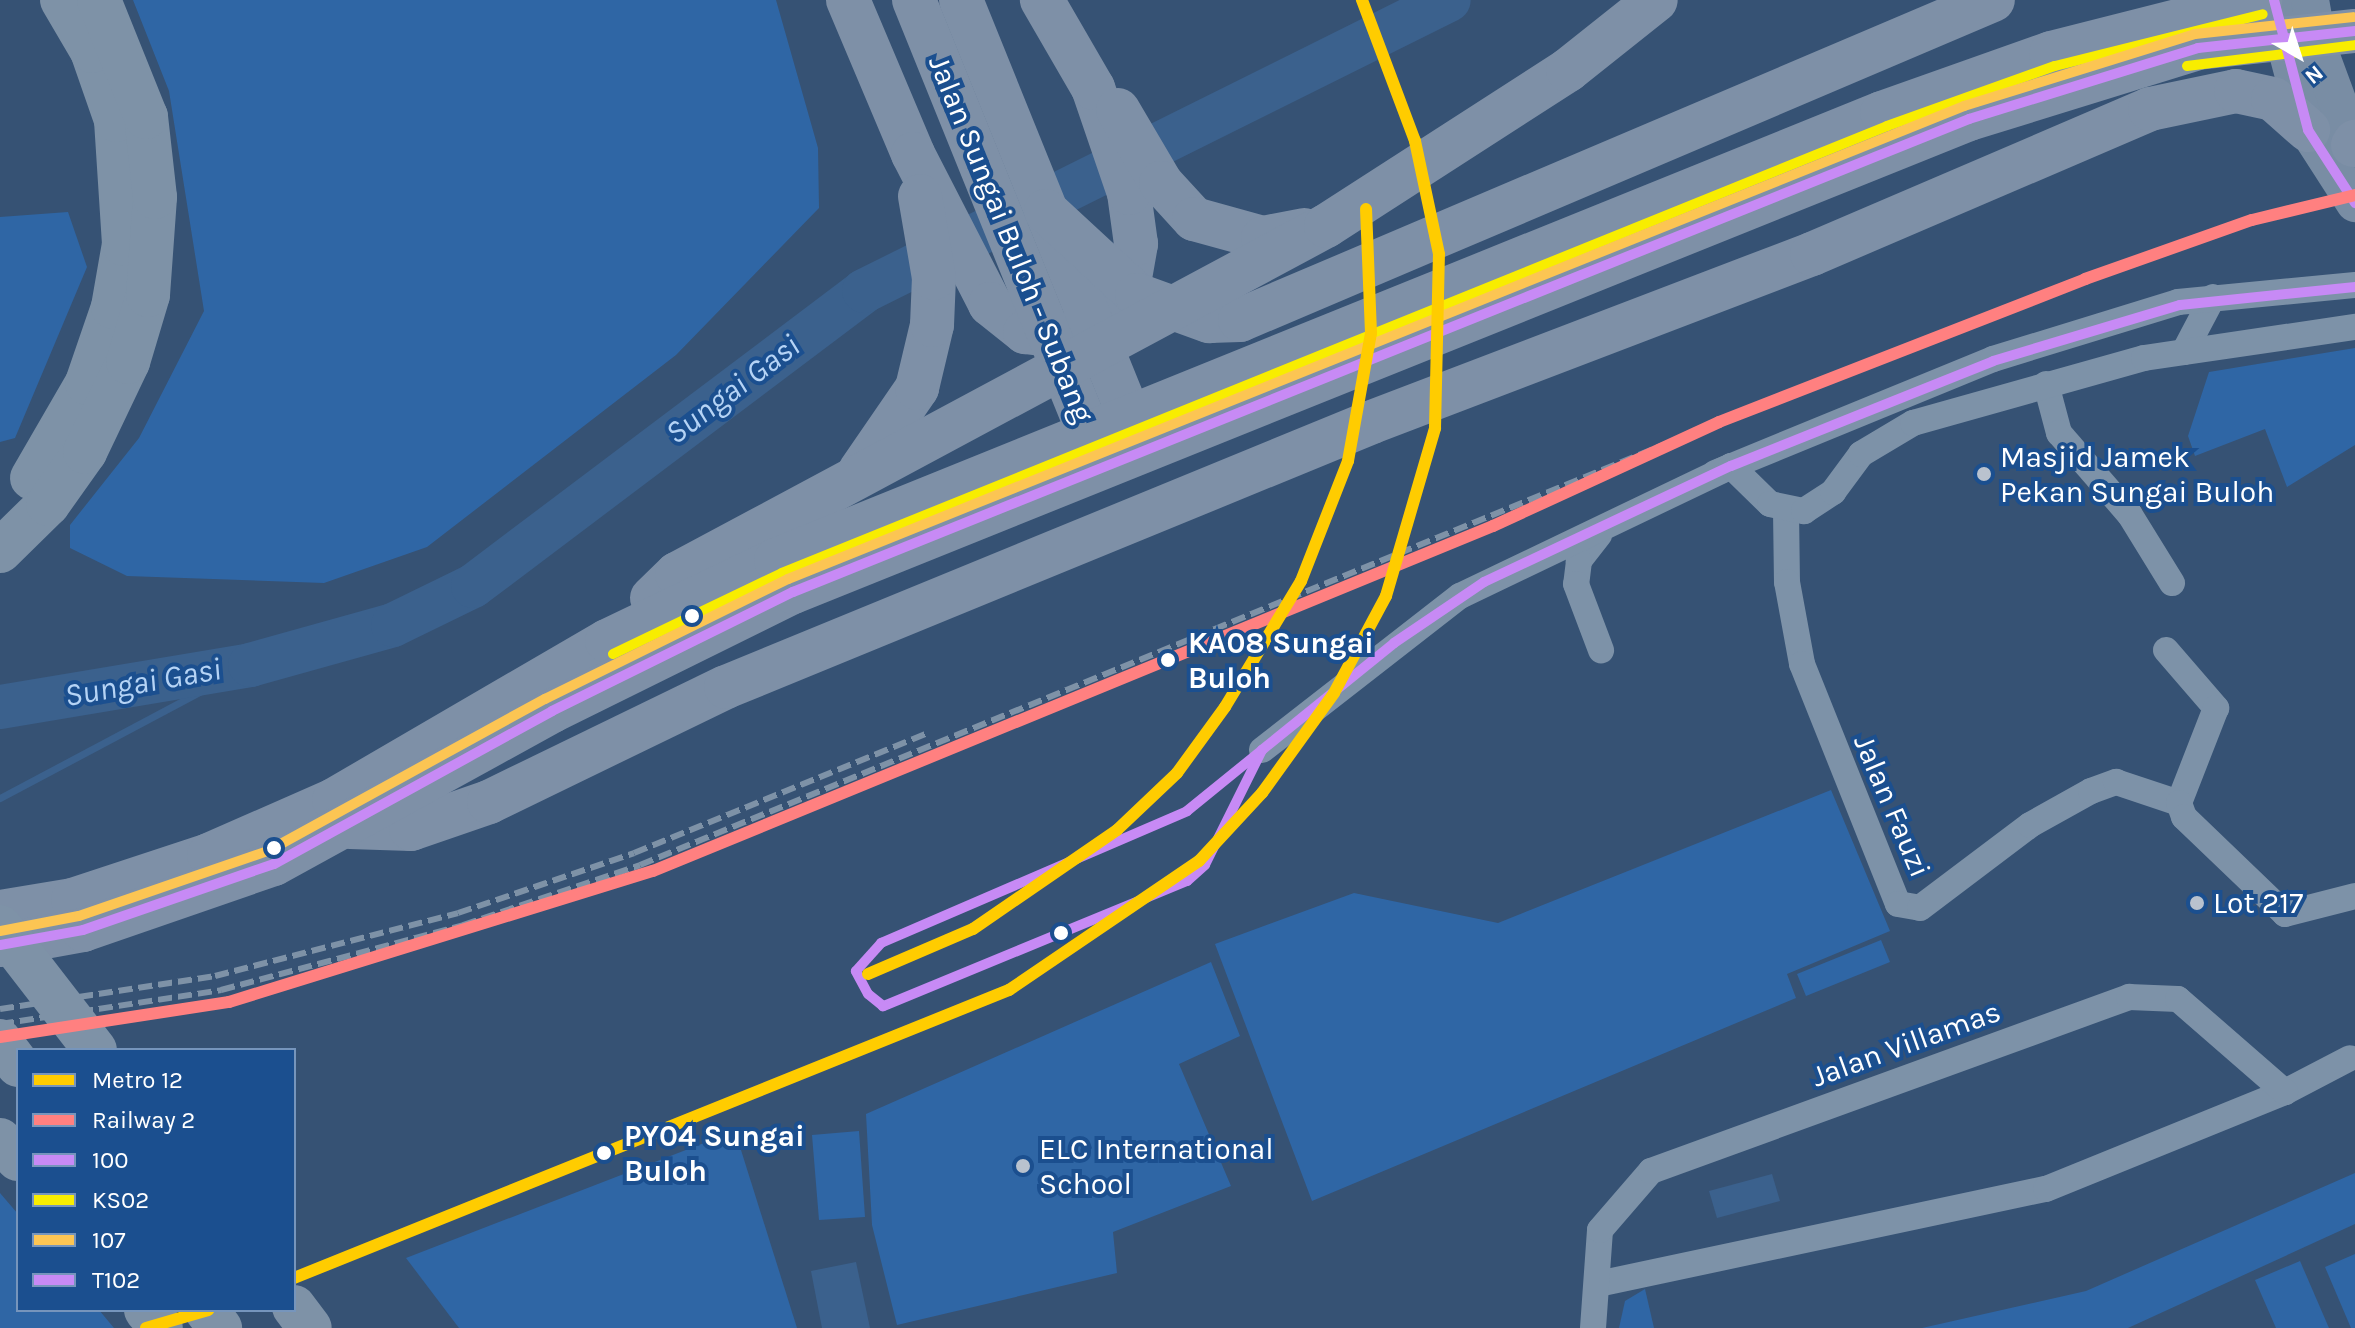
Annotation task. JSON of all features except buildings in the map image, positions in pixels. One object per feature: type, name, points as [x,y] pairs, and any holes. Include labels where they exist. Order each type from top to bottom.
[{"type":"highway","points":[[0,512],[46,457],[83,392],[113,307],[124,244],[116,120],[92,51],[62,0]]},
{"type":"highway","points":[[0,551],[64,484],[100,427],[148,295],[155,197],[146,117],[99,0]]},
{"type":"highway","points":[[848,0],[913,154],[954,276],[1025,332],[1064,337],[1105,319],[1132,267],[1145,188],[1123,114],[1093,88],[1042,0]]},
{"type":"highway","name":"Jalan Sungai Buloh - Subang","points":[[914,0],[1126,523]]},
{"type":"highway","name":"Jalan Sungai Buloh - Subang","points":[[961,0],[1166,507]]},
{"type":"highway","points":[[607,641],[677,574],[1326,226],[1568,70],[1656,0]]},
{"type":"highway","points":[[1046,211],[1137,295],[1209,321],[1240,320],[1920,12],[1993,0]]},
{"type":"highway","points":[[0,912],[73,900],[259,834],[334,800],[607,641],[776,560],[1882,113],[2065,49],[2260,0]]},
{"type":"highway","points":[[0,945],[169,904],[350,827],[552,711],[793,592],[1969,119],[2198,48],[2355,31]]},
{"type":"highway","points":[[350,827],[411,829],[489,802],[726,687],[1372,422],[1797,260],[2185,98],[2236,91],[2273,99],[2308,130]]},
{"type":"highway","points":[[1372,422],[1449,365],[1894,196],[1940,158],[1969,119]]},
{"type":"highway","points":[[1145,188],[1194,219],[1228,232],[1263,238],[1326,226]]},
{"type":"highway","points":[[853,479],[917,388],[954,276]]},
{"type":"highway","points":[[0,927],[93,1048]]},
{"type":"highway","points":[[0,1041],[16,1062]]},
{"type":"highway","points":[[0,1140],[16,1157]]},
{"type":"highway","points":[[296,1310],[310,1328]]},
{"type":"highway","points":[[148,1312],[161,1328]]},
{"type":"highway","points":[[208,1312],[220,1328]]},
{"type":"main road","points":[[2274,0],[2308,130],[2355,203]]},
{"type":"main road","points":[[2310,0],[2319,51],[2354,146]]},
{"type":"street","points":[[1601,650],[1576,584],[1579,561],[1622,518],[1777,443],[1993,359],[2178,302],[2352,283]]},
{"type":"street","points":[[2184,352],[2213,297]]},
{"type":"street","points":[[1262,750],[1460,596],[1731,466],[1786,511],[1819,506],[1861,454],[1913,423],[2046,384],[2184,352],[2355,327]]},
{"type":"street","points":[[2046,384],[2059,433],[2130,515],[2172,583]]},
{"type":"street","name":"Jalan Fauzi","points":[[1786,511],[1787,582],[1802,664],[1898,904],[1920,908],[2030,825],[2091,791],[2116,782],[2179,803]]},
{"type":"street","points":[[2166,650],[2216,708],[2179,803],[2200,837],[2285,914],[2355,896]]},
{"type":"street","name":"Jalan Villamas","points":[[1593,1328],[1600,1230],[1651,1171],[2129,997],[2178,999],[2285,1092]]},
{"type":"street","points":[[1598,1284],[2046,1189],[2285,1092],[2350,1058]]},
{"type":"shaded area","points":[[133,0],[776,0],[818,148],[819,208],[676,355],[427,547],[324,583],[127,576],[70,548],[70,525],[139,438],[204,311],[169,91]]},
{"type":"shaded area","points":[[68,212],[87,267],[15,438],[0,442],[0,217]]},
{"type":"shaded area","points":[[2355,348],[2355,445],[2287,487],[2265,429],[2195,456],[2188,436],[2209,372]]},
{"type":"shaded area","points":[[1831,790],[1890,931],[1787,974],[1796,998],[1312,1201],[1215,944],[1354,893],[1498,923]]},
{"type":"shaded area","points":[[1881,940],[1890,962],[1806,996],[1797,974]]},
{"type":"shaded area","points":[[1211,962],[1240,1036],[1179,1064],[1231,1186],[1113,1232],[1117,1273],[897,1325],[872,1225],[866,1114]]},
{"type":"shaded area","points":[[735,1131],[797,1328],[459,1328],[406,1258]]},
{"type":"shaded area","points":[[859,1131],[865,1217],[819,1220],[812,1135]]},
{"type":"shaded area","points":[[2355,1173],[2355,1224],[2128,1328],[1922,1328],[2086,1291]]},
{"type":"shaded area","points":[[1772,1174],[1780,1201],[1717,1218],[1709,1191]]},
{"type":"shaded area","points":[[0,1193],[16,1212],[16,1312],[101,1312],[114,1328],[0,1328]]},
{"type":"shaded area","points":[[2355,1254],[2355,1328],[2351,1328],[2325,1267]]},
{"type":"shaded area","points":[[2300,1261],[2329,1328],[2276,1328],[2255,1280]]},
{"type":"shaded area","points":[[856,1262],[870,1328],[822,1328],[811,1271]]},
{"type":"shaded area","points":[[1645,1289],[1654,1328],[1619,1328],[1625,1301]]},
{"type":"waterway","name":"Sungai Gasi","points":[[0,707],[250,665],[393,625],[473,586],[864,291],[1449,0]]},
{"type":"waterway","points":[[0,798],[250,665]]},
{"type":"railway","points":[[0,1024],[221,990],[463,925],[640,865],[1719,422]]},
{"type":"railway","points":[[0,1009],[215,976],[458,913],[634,853],[928,733]]},
{"type":"metro line","name":"12","points":[[296,1277],[1009,990],[1199,861],[1262,793],[1334,693],[1386,596],[1435,428],[1439,254],[1415,141],[1362,0]]},
{"type":"metro line","name":"12","points":[[868,974],[973,929],[1117,830],[1177,773],[1225,707],[1301,581],[1348,461],[1371,333],[1366,209]]},
{"type":"metro line","name":"12","points":[[146,1328],[201,1312]]},
{"type":"rail line","name":"2","points":[[0,1037],[229,1002],[653,871],[1493,526],[1719,422],[2085,279],[2252,220],[2355,195]]},
{"type":"transit line","name":"T102","points":[[2274,0],[2308,130],[2355,203]]},
{"type":"transit line","name":"KS02","points":[[613,654],[782,573],[1887,126],[2055,66],[2263,14]]},
{"type":"transit line","name":"107","points":[[0,931],[79,916],[268,851],[545,699],[788,579],[1964,106],[2195,34],[2353,17]]},
{"type":"transit line","name":"100","points":[[0,945],[83,930],[274,864],[552,711],[793,592],[1969,119],[2198,48],[2355,31]]},
{"type":"transit line","name":"KS02","points":[[2187,66],[2355,45]]},
{"type":"transit line","name":"T102","points":[[1262,750],[1394,643],[1484,582],[1731,466],[1993,361],[2180,305],[2355,287]]},
{"type":"transit line","name":"T102","points":[[1262,750],[1205,865],[1187,881],[883,1006],[868,994],[856,971],[881,943],[1187,811],[1262,750]]},
{"type":"place","name":"Masjid Jamek Pekan Sungai Buloh","points":[[1984,474]]},
{"type":"place","name":"KA08 Sungai Buloh","points":[[1168,660]]},
{"type":"place","name":"Lot 217","points":[[2197,903]]},
{"type":"place","name":"PY04 Sungai Buloh","points":[[604,1153]]},
{"type":"place","name":"ELC International School","points":[[1023,1166]]}]
